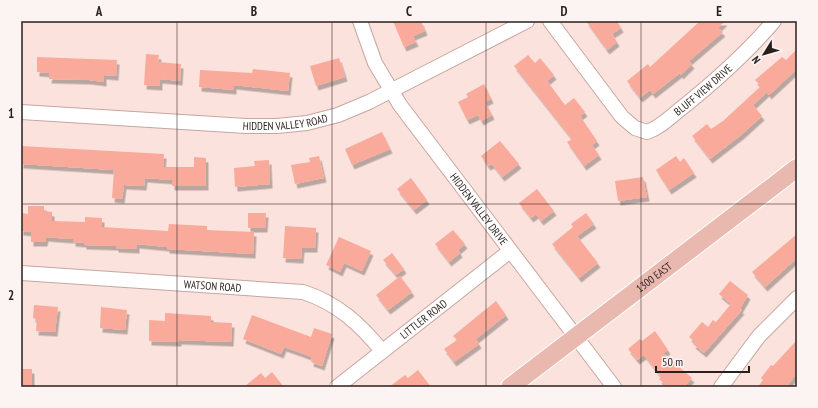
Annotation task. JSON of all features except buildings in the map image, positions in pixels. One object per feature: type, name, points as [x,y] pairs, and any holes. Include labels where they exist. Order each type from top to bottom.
[{"type":"main road","name":"1300 EAST","points":[[510,387],[574,336],[797,168]]},
{"type":"street","name":"HIDDEN VALLEY DRIVE","points":[[360,21],[375,63],[391,91],[574,336],[614,387]]},
{"type":"street","name":"HIDDEN VALLEY ROAD","points":[[21,112],[246,126],[277,126],[308,123],[338,115],[370,102],[527,21]]},
{"type":"street","name":"BLUFF VIEW DRIVE","points":[[550,21],[622,117],[635,128],[647,132],[659,126],[698,95],[736,61],[774,21]]},
{"type":"street","name":"LITTLER ROAD","points":[[337,387],[510,251]]},
{"type":"street","name":"WATSON ROAD","points":[[21,273],[303,292],[319,297],[336,307],[353,320],[382,351]]},
{"type":"street","points":[[721,387],[728,374],[758,336],[797,298]]}]
